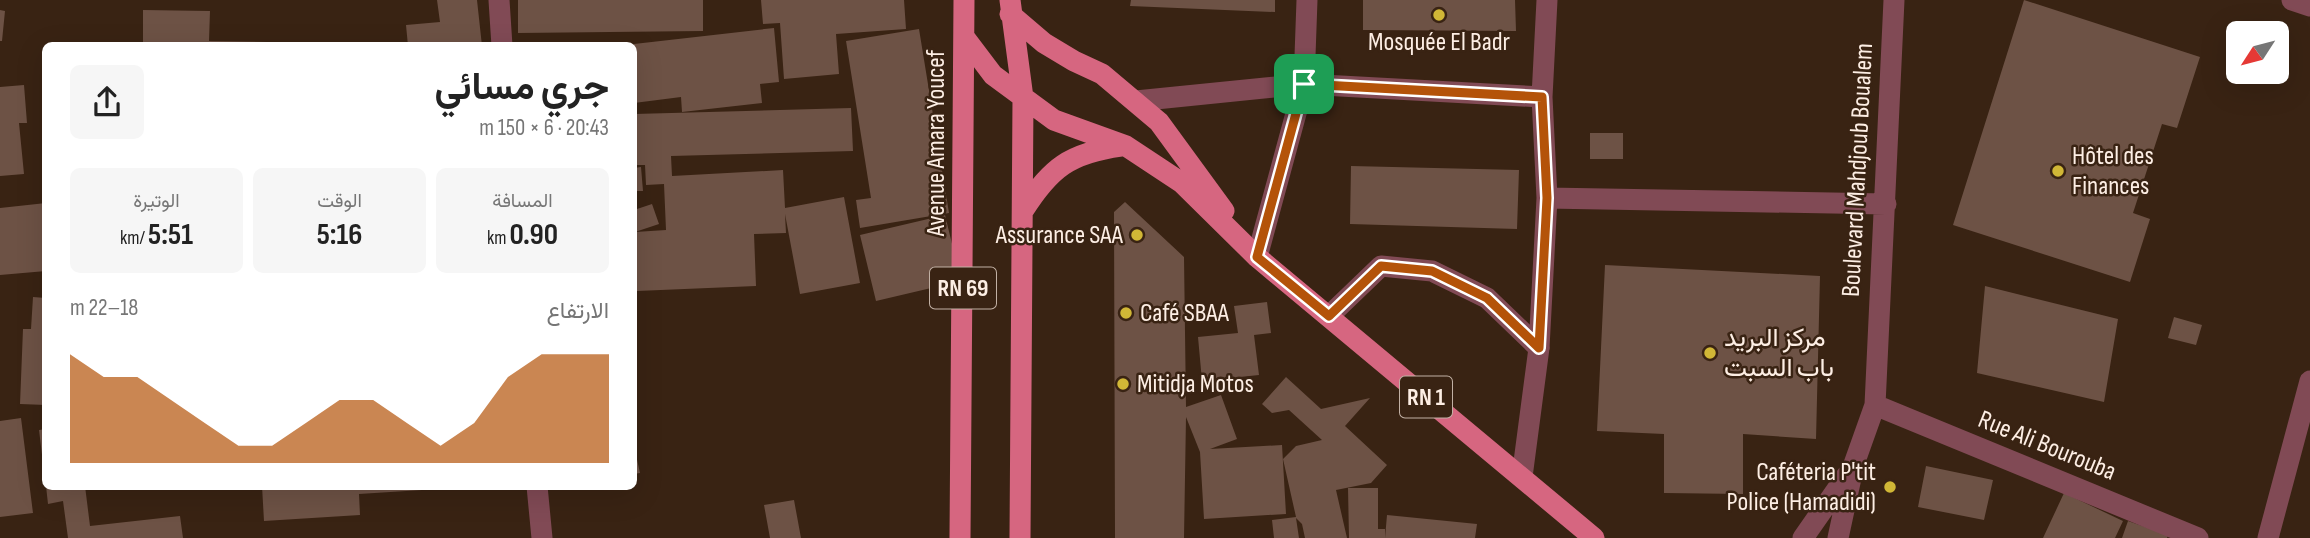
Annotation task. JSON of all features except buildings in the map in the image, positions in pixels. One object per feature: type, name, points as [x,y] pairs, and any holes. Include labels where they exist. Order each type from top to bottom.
[{"type":"main road","name":"Avenue Amara Youcef","points":[[960,538],[964,0]]},
{"type":"main road","name":"RN 1","points":[[1010,7],[1044,43],[1073,61],[1102,74],[1159,122],[1257,257]]},
{"type":"main road","name":"RN 69","points":[[1010,7],[1023,98],[1020,538]]},
{"type":"main road","name":"RN 1","points":[[965,38],[993,75],[1054,120],[1126,146],[1182,183],[1257,257],[1594,538]]},
{"type":"main road","points":[[1023,212],[1040,184],[1065,163],[1094,150],[1126,146]]},
{"type":"street","points":[[499,0],[502,42]]},
{"type":"street","points":[[1257,257],[1304,84],[1307,0]]},
{"type":"street","points":[[1522,477],[1539,348],[1547,198],[1542,97],[1548,0]]},
{"type":"street","name":"Boulevard Mahdjoub Boualem","points":[[1838,538],[1854,464],[1875,405],[1894,0]]},
{"type":"street","points":[[2291,0],[2310,6]]},
{"type":"street","points":[[1136,101],[1304,84],[1542,97]]},
{"type":"street","points":[[1547,198],[1886,204]]},
{"type":"street","points":[[1329,316],[1381,266],[1432,271],[1487,298],[1539,348]]},
{"type":"street","points":[[2268,538],[2310,381]]},
{"type":"street","name":"Rue Ali Bourouba","points":[[1875,405],[2198,538]]},
{"type":"street","name":"Boulevard Mahdjoub Boualem","points":[[1803,538],[1854,464]]},
{"type":"street","points":[[538,491],[542,538]]},
{"type":"place","name":"Mosquée El Badr","points":[[1439,15]]},
{"type":"place","name":"Hôtel des Finances","points":[[2058,171]]},
{"type":"place","name":"Assurance SAA","points":[[1137,235]]},
{"type":"place","name":"Café SBAA","points":[[1126,313]]},
{"type":"place","name":"مركز البريد باب السبت","points":[[1710,353]]},
{"type":"place","name":"Mitidja Motos","points":[[1123,384]]},
{"type":"place","name":"Caféteria P'tit Police (Hamadidi)","points":[[1890,487]]},
{"type":"route","points":[[1304,84],[1542,97],[1547,198],[1539,348],[1487,298],[1432,271],[1381,266],[1329,316],[1257,257],[1304,84]]}]
